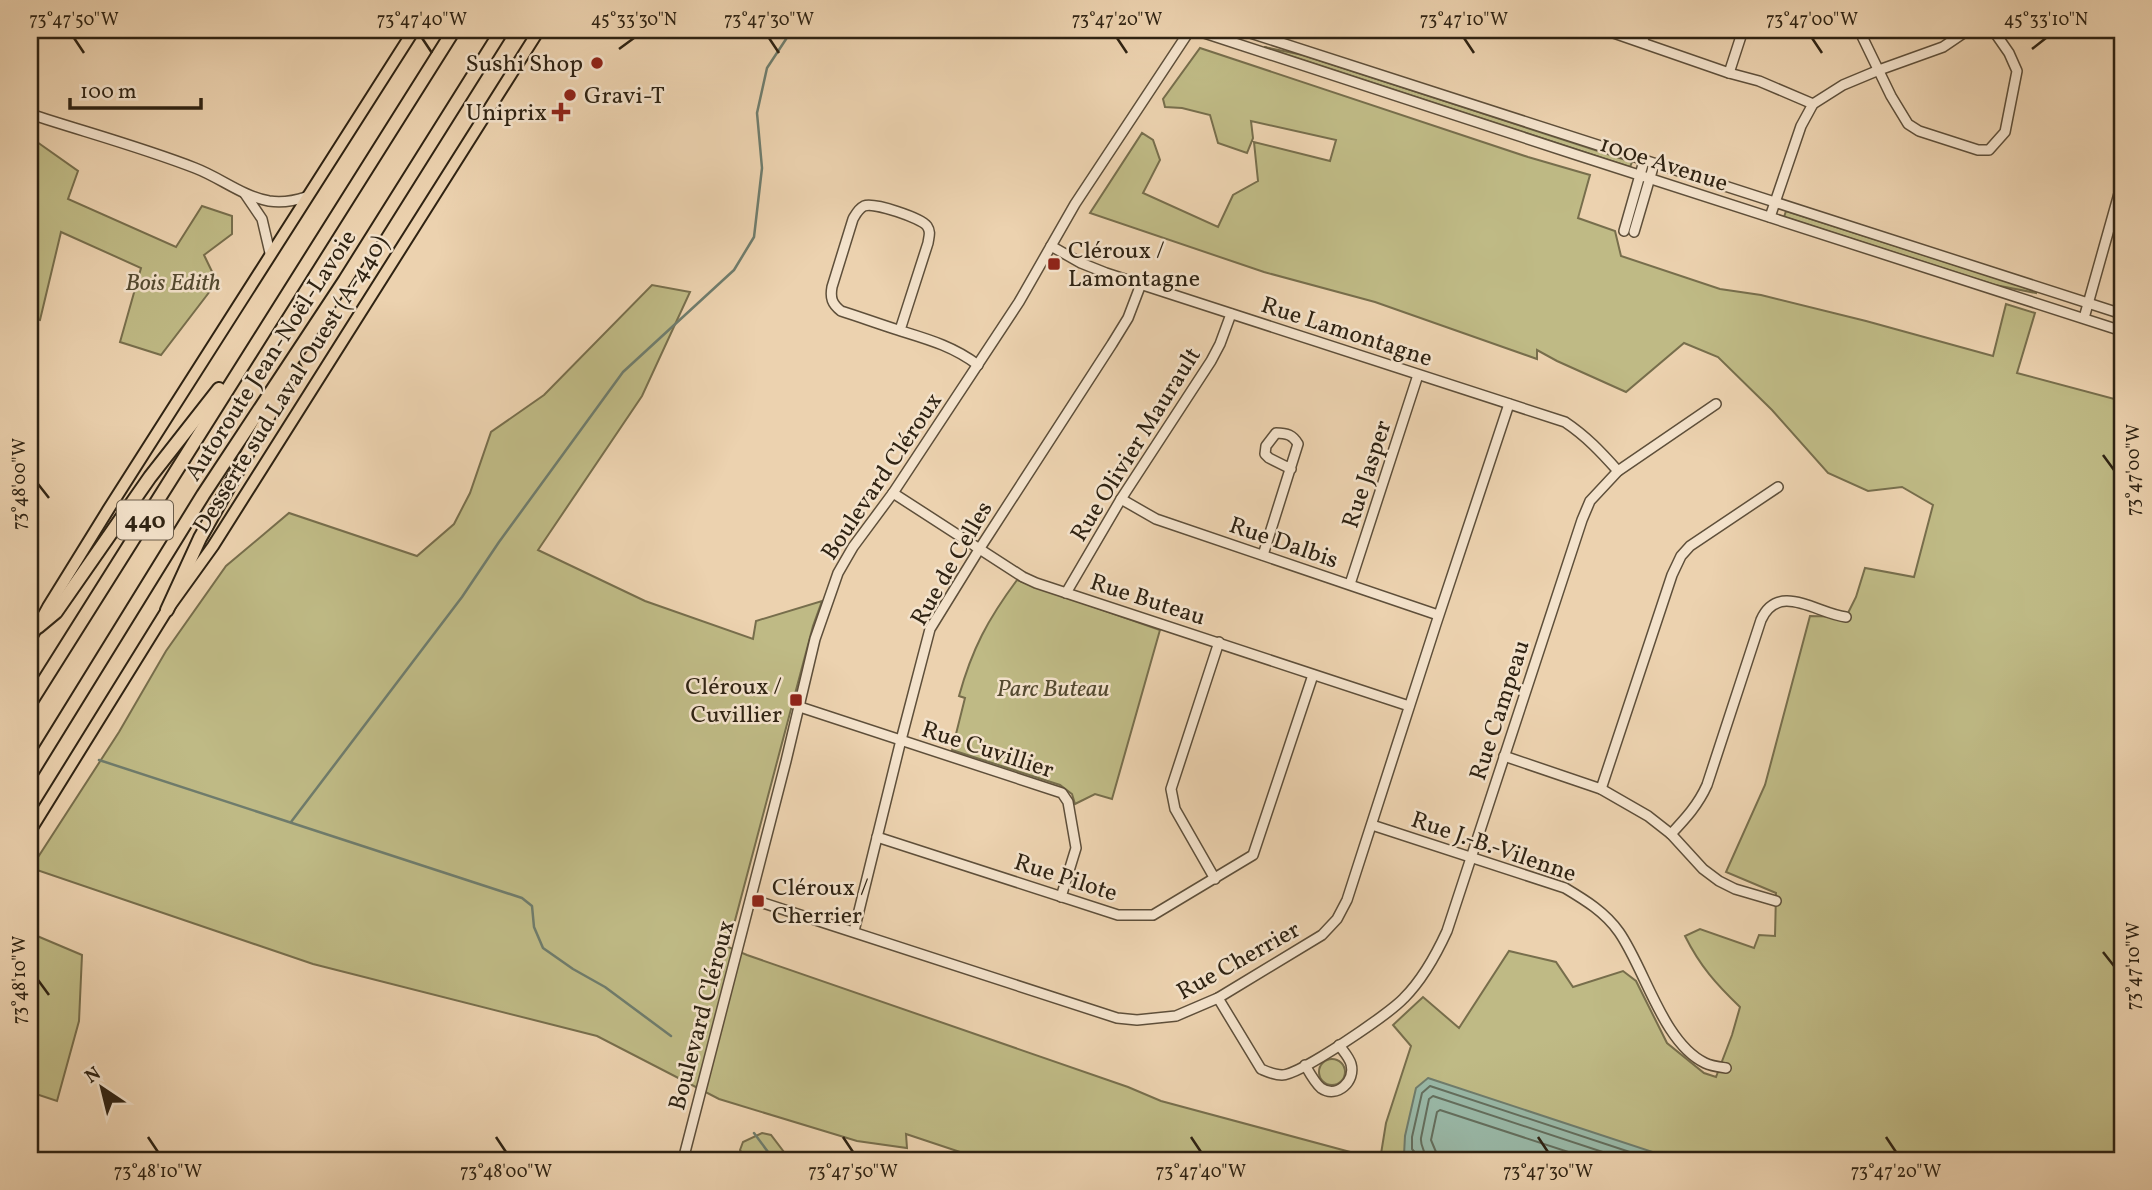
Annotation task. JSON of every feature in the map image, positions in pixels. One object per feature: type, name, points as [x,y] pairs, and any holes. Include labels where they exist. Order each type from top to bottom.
[{"type":"highway","name":"Autoroute Jean-Noël-Lavoie","points":[[30,702],[454,30]]},
{"type":"highway","name":"Autoroute Jean-Noël-Lavoie","points":[[30,775],[203,495],[345,280],[502,30]]},
{"type":"highway","points":[[167,610],[200,538],[345,280]]},
{"type":"highway","points":[[38,627],[56,612],[150,477],[261,337]]},
{"type":"main road","points":[[30,640],[66,577],[414,30]]},
{"type":"main road","name":"Desserte sud Laval Ouest (A-440)","points":[[30,831],[167,610],[213,546],[539,30]]},
{"type":"street","name":"100e Avenue","points":[[1192,30],[2122,331]]},
{"type":"street","name":"Boulevard Cléroux","points":[[683,1160],[800,707],[815,639],[838,572],[978,365],[1019,302],[1075,204],[1192,30]]},
{"type":"street","name":"100e Avenue","points":[[1241,30],[2122,314]]},
{"type":"street","points":[[1605,30],[1771,85],[1813,104]]},
{"type":"street","points":[[1642,42],[1647,30]]},
{"type":"street","points":[[1729,73],[1743,30]]},
{"type":"street","points":[[1859,30],[1891,96],[1908,124],[1919,131],[1978,150],[1989,150],[2005,132],[2017,71],[2009,53],[1993,30]]},
{"type":"street","points":[[1770,217],[1801,126],[1813,104],[1843,85],[1879,69],[1943,47],[1968,30]]},
{"type":"street","points":[[30,114],[193,167],[244,194],[276,202],[289,202],[306,197]]},
{"type":"street","points":[[1644,161],[1629,231],[1654,164]]},
{"type":"street","points":[[2084,318],[2122,184]]},
{"type":"street","points":[[244,194],[261,219],[270,253]]},
{"type":"street","points":[[900,330],[930,232],[926,224],[919,220],[875,205],[865,205],[853,219],[830,296],[835,307],[841,311],[950,347],[978,365]]},
{"type":"street","name":"Rue Lamontagne","points":[[1051,246],[1081,263],[1141,284],[1565,422],[1597,446],[1618,471]]},
{"type":"street","name":"Rue de Celles","points":[[854,931],[930,629],[1128,318],[1141,284]]},
{"type":"street","name":"Rue Olivier Maurault","points":[[1066,593],[1121,499],[1211,360],[1231,314]]},
{"type":"street","name":"Rue Jasper","points":[[1350,584],[1418,375]]},
{"type":"street","name":"Rue Cherrier","points":[[751,899],[1117,1018],[1138,1020],[1176,1016],[1218,998],[1322,935],[1337,919],[1347,900],[1509,404]]},
{"type":"street","name":"Rue Campeau","points":[[1218,998],[1261,1069],[1284,1076],[1376,1022],[1404,999],[1423,976],[1447,930],[1590,501],[1618,471],[1716,404]]},
{"type":"street","points":[[1263,555],[1292,469]]},
{"type":"street","points":[[1601,789],[1672,575],[1681,556],[1690,546],[1778,486]]},
{"type":"street","name":"Rue Buteau","points":[[893,493],[1036,583],[1409,706]]},
{"type":"street","name":"Rue Dalbis","points":[[1121,499],[1156,519],[1438,615]]},
{"type":"street","points":[[1671,834],[1689,816],[1707,785],[1761,620],[1767,610],[1786,600],[1846,617]]},
{"type":"street","points":[[1215,879],[1175,809],[1171,789],[1219,642]]},
{"type":"street","name":"Rue Pilote","points":[[877,837],[1118,915],[1153,915],[1253,855],[1313,675]]},
{"type":"street","name":"Rue Cuvillier","points":[[800,707],[1055,790],[1066,796],[1076,848],[1062,897]]},
{"type":"street","points":[[1504,757],[1601,789],[1648,816],[1671,834],[1703,869],[1718,881],[1776,901]]},
{"type":"street","name":"Rue J.-B.-Vilenne","points":[[1372,825],[1565,888],[1586,900],[1604,914],[1630,948],[1671,1031],[1704,1063],[1726,1068]]},
{"type":"street","points":[[1305,1065],[1320,1087],[1338,1091],[1346,1086],[1352,1073],[1351,1065],[1339,1045]]},
{"type":"green space","points":[[1264,47],[1303,55],[1632,162],[1630,167]]},
{"type":"green space","points":[[1200,48],[1590,175],[1578,218],[1615,231],[1621,256],[1720,289],[1761,295],[1993,356],[2006,304],[2035,313],[2017,373],[2122,401],[2122,1160],[1380,1160],[1386,1123],[1411,1046],[1393,1025],[1423,997],[1459,1028],[1509,951],[1556,962],[1573,987],[1623,971],[1636,981],[1667,1043],[1704,1073],[1716,1077],[1740,1007],[1709,974],[1685,936],[1700,929],[1754,948],[1759,935],[1775,936],[1776,893],[1726,872],[1765,785],[1810,616],[1846,617],[1865,568],[1914,577],[1933,505],[1902,487],[1868,491],[1828,473],[1772,410],[1718,357],[1684,343],[1626,392],[1537,350],[1537,359],[1375,302],[1264,272],[1090,213],[1142,133],[1153,140],[1160,160],[1143,193],[1218,227],[1233,195],[1258,181],[1254,142],[1330,161],[1336,140],[1251,121],[1253,138],[1247,153],[1218,143],[1210,115],[1165,107],[1163,99]]},
{"type":"green space","name":"Bois Edith","points":[[30,137],[78,171],[68,199],[176,247],[202,206],[232,216],[232,234],[204,255],[217,282],[161,355],[120,342],[141,268],[61,232],[40,320],[30,317]]},
{"type":"green space","points":[[1786,211],[2036,293],[1995,285],[1784,217]]},
{"type":"green space","points":[[652,285],[690,292],[642,396],[538,550],[645,601],[753,639],[756,621],[822,601],[813,626],[728,947],[1128,1087],[1161,1101],[1380,1160],[984,1160],[906,1134],[907,1148],[857,1141],[719,1099],[597,1036],[313,964],[31,868],[119,732],[166,651],[226,566],[289,513],[417,556],[454,524],[470,493],[491,432],[544,395]]},
{"type":"green space","name":"Parc Buteau","points":[[1017,580],[1160,630],[1112,799],[1095,794],[1075,804],[1072,794],[1060,785],[952,750],[965,698],[959,696],[969,664],[989,621]]},
{"type":"green space","points":[[30,933],[82,955],[79,1021],[57,1101],[30,1092]]},
{"type":"green space","points":[[1332,1059],[1341,1063],[1345,1072],[1341,1081],[1332,1085],[1323,1081],[1319,1072],[1323,1063]]},
{"type":"green space","points":[[762,1133],[771,1135],[790,1160],[747,1160],[740,1150],[743,1142]]},
{"type":"water","points":[[1428,1078],[1671,1158],[1420,1160],[1404,1155],[1405,1136],[1416,1088]]},
{"type":"waterway","points":[[291,822],[462,597],[623,372],[734,270],[754,237],[762,168],[757,113],[767,68],[792,30]]},
{"type":"waterway","points":[[99,760],[522,898],[532,906],[534,927],[543,948],[605,987],[671,1036]]},
{"type":"waterway","points":[[754,1133],[774,1160]]},
{"type":"place","name":"Sushi Shop","points":[[597,63]]},
{"type":"place","name":"Gravi-T","points":[[570,95]]},
{"type":"place","name":"Uniprix","points":[[561,112]]},
{"type":"place","name":"Cléroux / Lamontagne","points":[[1054,264]]},
{"type":"place","name":"Cléroux / Cuvillier","points":[[796,700]]},
{"type":"place","name":"Cléroux / Cherrier","points":[[758,901]]}]
